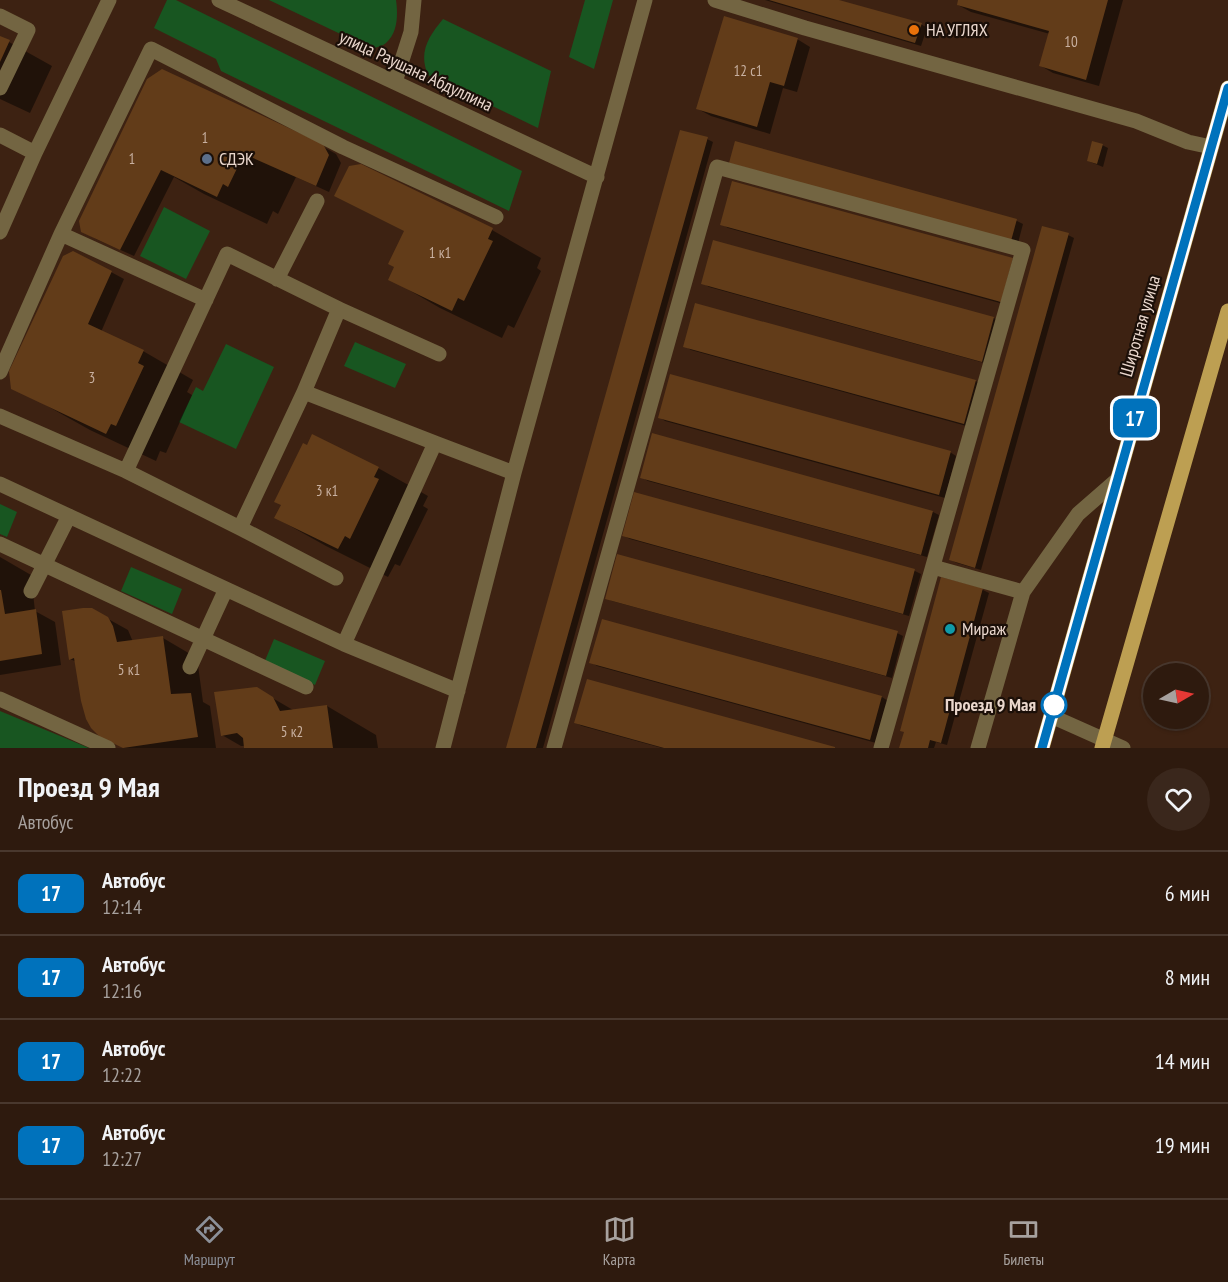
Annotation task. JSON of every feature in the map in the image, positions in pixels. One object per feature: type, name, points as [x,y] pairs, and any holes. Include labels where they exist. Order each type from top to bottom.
[{"type":"main road","name":"Широтная улица","points":[[1042,748],[1228,88]]},
{"type":"main road","points":[[1103,744],[1228,311]]},
{"type":"street","points":[[0,232],[35,153],[109,0]]},
{"type":"street","name":"улица Раушана Абдуллина","points":[[219,0],[597,177]]},
{"type":"street","points":[[395,82],[411,32],[414,0]]},
{"type":"street","points":[[443,748],[514,473],[645,0]]},
{"type":"street","points":[[716,0],[805,28],[1136,121],[1188,142],[1211,147]]},
{"type":"street","points":[[0,16],[28,30],[0,88]]},
{"type":"street","points":[[0,372],[61,234],[151,49],[343,147],[496,217]]},
{"type":"street","points":[[0,135],[35,153]]},
{"type":"street","points":[[554,748],[717,167],[1023,250],[881,748]]},
{"type":"street","points":[[278,279],[317,201]]},
{"type":"street","points":[[61,234],[206,300]]},
{"type":"street","points":[[126,471],[227,254],[339,309],[439,354]]},
{"type":"street","points":[[240,528],[304,392],[339,309]]},
{"type":"street","points":[[304,392],[514,473]]},
{"type":"street","points":[[0,416],[126,471],[336,578]]},
{"type":"street","points":[[344,644],[435,443]]},
{"type":"street","points":[[978,748],[1023,592],[1078,514],[1118,480]]},
{"type":"street","points":[[0,484],[344,644],[458,691]]},
{"type":"street","points":[[31,591],[69,516]]},
{"type":"street","points":[[0,544],[306,687]]},
{"type":"street","points":[[933,567],[1023,592]]},
{"type":"street","points":[[189,667],[226,589]]},
{"type":"street","points":[[0,699],[108,748]]},
{"type":"street","points":[[1051,716],[1103,744],[1123,748]]},
{"type":"green space","points":[[167,0],[176,0],[522,171],[509,211],[221,71],[216,59],[154,28]]},
{"type":"green space","points":[[269,0],[396,0],[396,23],[390,39],[385,44],[372,49]]},
{"type":"green space","points":[[585,0],[613,0],[594,69],[569,57]]},
{"type":"green space","points":[[443,19],[551,71],[538,128],[428,75],[424,59],[426,45]]},
{"type":"green space","points":[[164,207],[210,231],[186,279],[140,256]]},
{"type":"green space","points":[[355,342],[406,364],[395,388],[344,366]]},
{"type":"green space","points":[[226,344],[274,367],[236,449],[179,422],[196,387],[203,391]]},
{"type":"green space","points":[[0,504],[17,512],[7,537],[0,534]]},
{"type":"green space","points":[[131,567],[182,589],[172,614],[121,591]]},
{"type":"green space","points":[[274,639],[325,661],[315,685],[264,663]]},
{"type":"green space","points":[[0,711],[89,748],[0,748]]},
{"type":"building","points":[[769,0],[839,0],[922,23],[915,43]]},
{"type":"building","points":[[958,0],[1108,0],[1086,80],[1039,66],[1049,31],[957,5]]},
{"type":"building","points":[[724,16],[798,38],[784,86],[770,82],[757,127],[696,109]]},
{"type":"building","points":[[0,36],[10,40],[0,62]]},
{"type":"building","points":[[162,69],[323,144],[329,155],[316,186],[244,154],[228,187],[223,184],[217,197],[161,170],[120,250],[81,232],[79,221],[147,79]]},
{"type":"building","points":[[680,130],[708,137],[536,748],[506,748]]},
{"type":"building","points":[[735,141],[1017,219],[1011,241],[729,163]]},
{"type":"building","points":[[1092,141],[1103,144],[1097,164],[1087,161]]},
{"type":"building","points":[[361,164],[493,228],[488,239],[493,241],[464,301],[458,298],[452,311],[388,280],[394,267],[388,264],[404,231],[334,196],[349,166]]},
{"type":"building","points":[[732,181],[1013,258],[1001,302],[720,225]]},
{"type":"building","points":[[1042,226],[1069,233],[975,568],[949,560]]},
{"type":"building","points":[[713,240],[994,317],[982,362],[701,284]]},
{"type":"building","points":[[73,251],[112,271],[88,324],[144,350],[138,363],[144,366],[116,426],[111,424],[106,434],[11,389],[9,371],[63,256]]},
{"type":"building","points":[[695,303],[976,380],[964,424],[683,347]]},
{"type":"building","points":[[670,374],[951,451],[939,495],[658,418]]},
{"type":"building","points":[[652,433],[933,511],[921,555],[640,478]]},
{"type":"building","points":[[312,434],[379,467],[374,477],[379,479],[350,539],[345,536],[338,549],[274,518],[281,505],[274,502],[303,443],[307,445]]},
{"type":"building","points":[[634,492],[915,569],[903,614],[622,536]]},
{"type":"building","points":[[617,554],[898,631],[886,676],[605,599]]},
{"type":"building","name":"Мираж","points":[[941,577],[983,588],[941,743],[930,740],[928,748],[899,748],[904,732],[900,731]]},
{"type":"building","points":[[0,590],[5,614],[36,609],[42,654],[0,661]]},
{"type":"building","points":[[92,608],[108,617],[117,642],[163,636],[171,694],[191,693],[198,737],[123,748],[100,737],[91,728],[81,701],[74,658],[69,660],[62,611]]},
{"type":"building","points":[[602,619],[882,696],[870,740],[589,663]]},
{"type":"building","points":[[587,679],[835,748],[664,748],[574,723]]},
{"type":"building","points":[[257,687],[273,697],[280,711],[327,705],[333,748],[244,748],[243,738],[237,733],[221,736],[214,692]]},
{"type":"bus line","name":"17","points":[[1042,748],[1228,88]]},
{"type":"place","name":"НА УГЛЯХ","points":[[914,30]]},
{"type":"place","name":"СДЭК","points":[[207,159]]},
{"type":"place","name":"Мираж","points":[[950,629]]},
{"type":"place","name":"Проезд 9 Мая","points":[[1054,705]]}]
